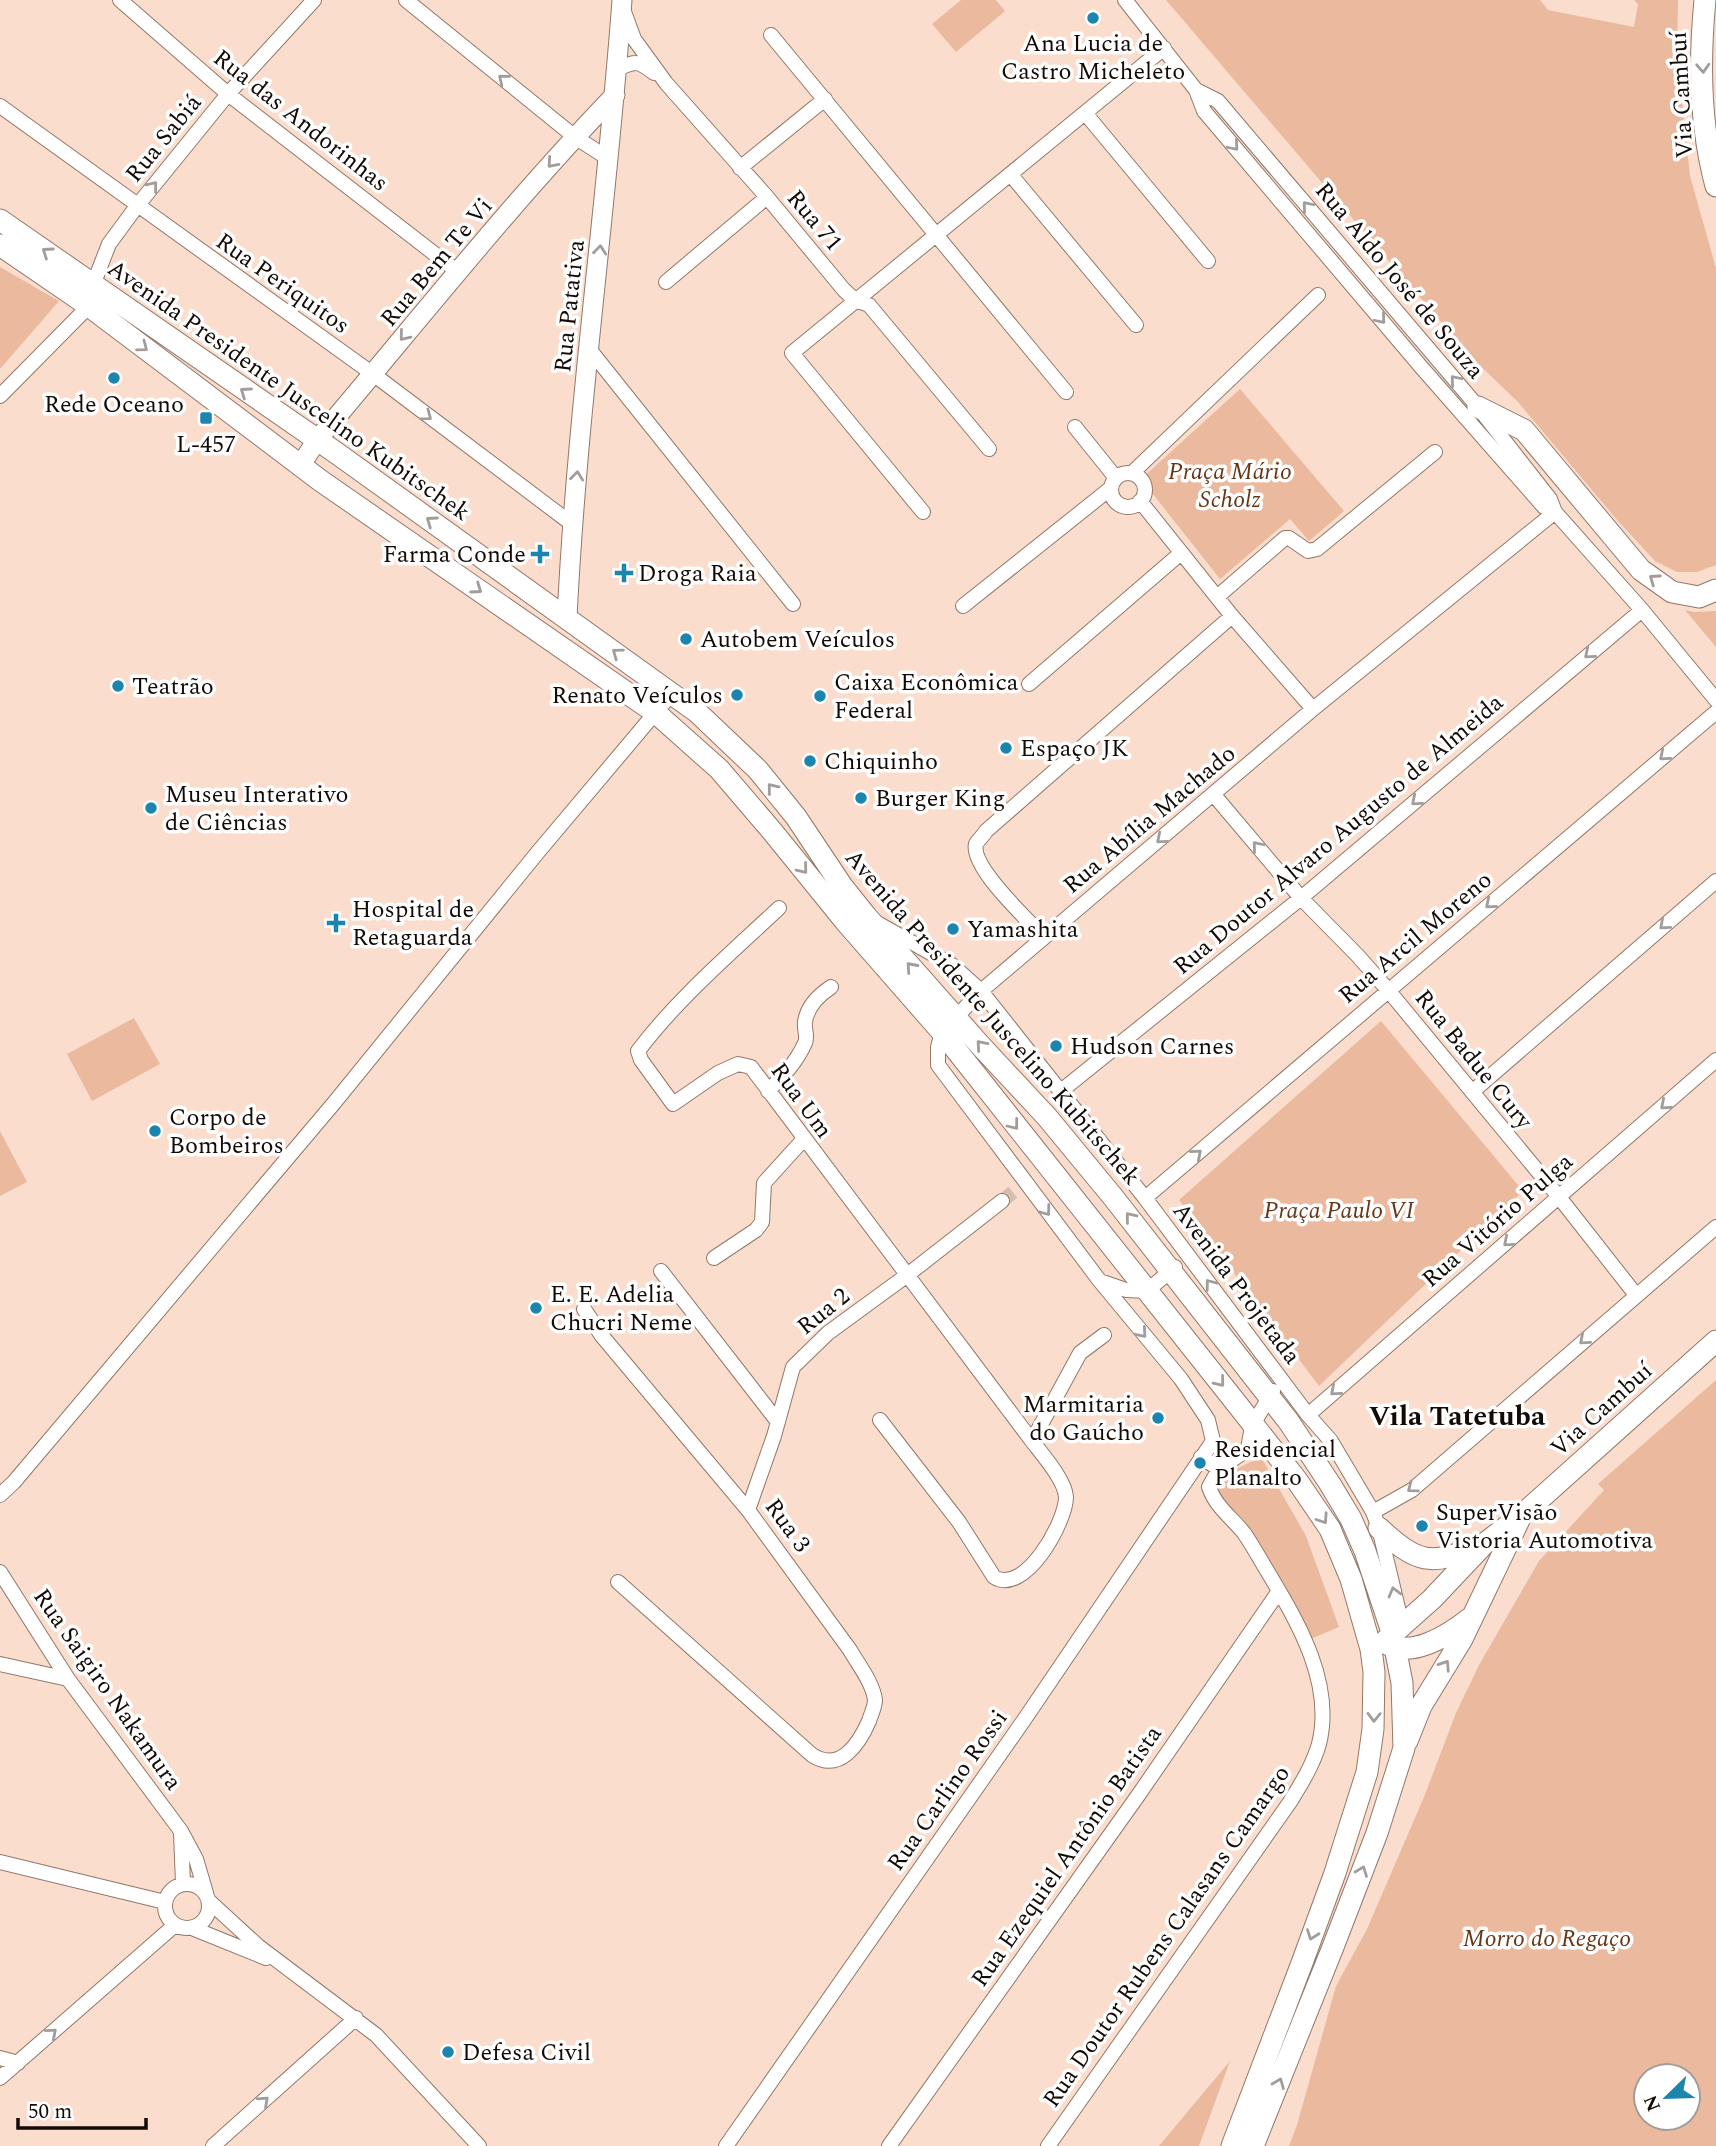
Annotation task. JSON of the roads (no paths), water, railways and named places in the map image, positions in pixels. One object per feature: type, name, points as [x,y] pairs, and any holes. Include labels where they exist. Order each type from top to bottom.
[{"type":"main road","name":"Via Cambuí","points":[[1705,0],[1701,41],[1707,151],[1716,186]]},
{"type":"main road","name":"Rua Patativa","points":[[568,618],[572,524],[622,4]]},
{"type":"main road","name":"Rua Bem Te Vi","points":[[300,466],[317,440],[458,272],[615,95]]},
{"type":"main road","name":"Avenida Presidente Juscelino Kubitschek","points":[[0,220],[300,466],[656,713],[719,769],[845,921],[950,1025],[980,1045],[1047,1117],[1172,1270],[1307,1449],[1351,1519],[1396,1639],[1402,1683],[1404,1748],[1377,1833],[1253,2146]]},
{"type":"main road","name":"Avenida Presidente Juscelino Kubitschek","points":[[0,244],[91,296],[317,440],[672,693],[697,712],[758,770],[796,817],[842,886],[950,1025],[1147,1291],[1296,1479],[1330,1529],[1351,1579],[1365,1625],[1374,1672],[1373,1729],[1367,1772],[1312,1937],[1232,2146]]},
{"type":"main road","points":[[1478,407],[1524,430],[1641,570],[1672,592],[1699,597],[1716,590]]},
{"type":"main road","name":"Via Cambuí","points":[[1396,1639],[1484,1544],[1522,1515],[1716,1341]]},
{"type":"main road","name":"Via Cambuí","points":[[1396,1639],[1441,1638],[1474,1615],[1522,1515]]},
{"type":"main road","points":[[1376,1520],[1409,1553],[1426,1559],[1449,1558],[1484,1544]]},
{"type":"main road","points":[[1404,1748],[1421,1706],[1474,1615]]},
{"type":"main road","points":[[1365,1625],[1396,1639],[1374,1672]]},
{"type":"street","name":"Rua das Andorinhas","points":[[120,0],[228,94],[458,272]]},
{"type":"street","name":"Rua Sabiá","points":[[91,296],[109,244],[137,206],[228,94],[314,0]]},
{"type":"street","points":[[406,0],[575,137],[609,159]]},
{"type":"street","name":"Rua Aldo José de Souza","points":[[1125,0],[1196,90],[1204,111],[1422,368],[1544,507],[1555,512]]},
{"type":"street","name":"Rua 71","points":[[622,4],[635,39],[666,83],[767,197],[844,290],[855,300],[869,305],[989,449]]},
{"type":"street","points":[[771,35],[1066,391]]},
{"type":"street","points":[[923,512],[792,353],[1164,48]]},
{"type":"street","points":[[617,69],[640,62],[666,83]]},
{"type":"street","name":"Rua Aldo José de Souza","points":[[1196,90],[1218,101],[1478,407],[1550,499],[1555,512],[1642,610],[1716,700]]},
{"type":"street","points":[[740,167],[825,99]]},
{"type":"street","name":"Rua Periquitos","points":[[0,106],[373,374],[572,524]]},
{"type":"street","points":[[1085,113],[1208,261]]},
{"type":"street","points":[[1011,175],[1136,325]]},
{"type":"street","points":[[666,282],[767,197]]},
{"type":"street","points":[[1132,473],[1318,295]]},
{"type":"street","points":[[0,396],[71,327],[91,296]]},
{"type":"street","points":[[590,351],[793,604]]},
{"type":"street","points":[[963,606],[1114,483],[1126,473],[1137,475],[1144,485],[1140,501],[1135,505],[1124,506],[1114,499],[1114,483],[1075,427]]},
{"type":"street","points":[[1217,597],[1285,538],[1308,551],[1317,549],[1435,452]]},
{"type":"street","points":[[1140,501],[1232,616],[1313,709]]},
{"type":"street","name":"Rua Abília Machado","points":[[950,1025],[981,991],[1313,709],[1555,512]]},
{"type":"street","points":[[1028,684],[1181,554]]},
{"type":"street","name":"Rua Doutor Alvaro Augusto de Almeida","points":[[1061,1091],[1301,898],[1642,610]]},
{"type":"street","points":[[1045,937],[1004,895],[977,856],[976,844],[986,831],[1232,616]]},
{"type":"street","points":[[0,1495],[14,1482],[334,1103],[538,852],[672,693]]},
{"type":"street","name":"Rua Arcil Moreno","points":[[1145,1198],[1716,712]]},
{"type":"street","name":"Rua Badue Cury","points":[[1214,795],[1301,898],[1388,990],[1636,1295]]},
{"type":"street","points":[[1472,1093],[1716,881]]},
{"type":"street","name":"Rua Um","points":[[779,908],[717,966],[649,1037],[638,1051],[641,1060],[673,1104],[718,1073],[738,1064],[751,1068],[1062,1483],[1066,1495],[1063,1512],[1056,1530],[1034,1562],[1016,1578],[1000,1580],[994,1577],[959,1522],[880,1420]]},
{"type":"street","name":"Avenida Projetada","points":[[866,916],[952,965],[981,991],[1145,1198],[1308,1415],[1331,1441],[1376,1520],[1396,1639]]},
{"type":"street","points":[[768,1091],[796,1062],[805,1042],[805,1020],[808,1013],[814,1002],[831,987]]},
{"type":"street","name":"Rua Carlino Rossi","points":[[726,2146],[1024,1720],[1213,1440],[1208,1420],[1181,1379],[1021,1186],[939,1065],[937,1046],[950,1025]]},
{"type":"street","name":"Rua Vitório Pulga","points":[[1308,1415],[1716,1059]]},
{"type":"street","points":[[714,1258],[756,1230],[762,1222],[764,1182],[803,1140]]},
{"type":"street","name":"Rua 2","points":[[748,1510],[778,1422],[793,1367],[828,1332],[906,1276],[1002,1201]]},
{"type":"street","points":[[1376,1520],[1716,1227]]},
{"type":"street","points":[[1099,1280],[1126,1290],[1147,1291],[1188,1255]]},
{"type":"street","points":[[661,1271],[778,1422]]},
{"type":"street","name":"Rua 3","points":[[584,1309],[602,1336],[748,1510],[850,1650],[875,1699],[862,1737],[844,1757],[836,1760],[819,1759],[764,1714],[618,1582]]},
{"type":"street","points":[[1032,1440],[1080,1353],[1104,1335]]},
{"type":"street","points":[[1201,1457],[1219,1469],[1248,1449],[1252,1426],[1280,1378]]},
{"type":"street","name":"Rua Doutor Rubens Calasans Camargo","points":[[1048,2146],[1290,1802],[1312,1763],[1319,1743],[1319,1687],[1306,1641],[1244,1534],[1212,1496],[1209,1487],[1219,1469]]},
{"type":"street","name":"Rua Saigiro Nakamura","points":[[0,1572],[68,1679],[181,1831],[196,1858],[208,1898]]},
{"type":"street","name":"Rua Ezequiel Antônio Batista","points":[[889,2146],[1137,1797],[1279,1591]]},
{"type":"street","points":[[0,1664],[68,1679]]},
{"type":"street","points":[[181,1831],[183,1884]]},
{"type":"street","points":[[0,1862],[165,1902]]},
{"type":"street","points":[[280,1964],[192,1928],[175,1925],[165,1910],[165,1902],[175,1887],[183,1884],[200,1887],[208,1898],[280,1964],[376,2035],[479,2146]]},
{"type":"street","points":[[192,1928],[206,1919],[208,1898]]},
{"type":"street","points":[[0,2078],[175,1925]]},
{"type":"street","points":[[213,2146],[231,2140],[356,2018]]},
{"type":"street","points":[[0,2058],[18,2063]]},
{"type":"tunnel","points":[[1002,1201],[1017,1189]]},
{"type":"place","name":"Ana Lucia de Castro Micheleto","points":[[1093,18]]},
{"type":"place","name":"Rede Oceano","points":[[114,378]]},
{"type":"place","name":"L-457","points":[[206,418]]},
{"type":"place","name":"Farma Conde","points":[[540,554]]},
{"type":"place","name":"Droga Raia","points":[[624,573]]},
{"type":"place","name":"Autobem Veículos","points":[[686,639]]},
{"type":"place","name":"Teatrão","points":[[118,686]]},
{"type":"place","name":"Renato Veículos","points":[[737,695]]},
{"type":"place","name":"Caixa Econômica Federal","points":[[820,696]]},
{"type":"place","name":"Espaço JK","points":[[1006,748]]},
{"type":"place","name":"Chiquinho","points":[[810,761]]},
{"type":"place","name":"Burger King","points":[[861,798]]},
{"type":"place","name":"Museu Interativo de Ciências","points":[[151,808]]},
{"type":"place","name":"Hospital de Retaguarda","points":[[336,923]]},
{"type":"place","name":"Yamashita","points":[[953,929]]},
{"type":"place","name":"Hudson Carnes","points":[[1056,1046]]},
{"type":"place","name":"Corpo de Bombeiros","points":[[155,1131]]},
{"type":"place","name":"E. E. Adelia Chucri Neme","points":[[536,1308]]},
{"type":"place","name":"Marmitaria do Gaúcho","points":[[1158,1418]]},
{"type":"place","name":"Residencial Planalto","points":[[1200,1463]]},
{"type":"place","name":"SuperVisão Vistoria Automotiva","points":[[1422,1526]]},
{"type":"place","name":"Defesa Civil","points":[[448,2052]]},
{"type":"district","name":"Vila Tatetuba","points":[[1457,1415]]},
{"type":"park label","name":"Praça Mário Scholz","points":[[1230,485]]},
{"type":"park label","name":"Praça Paulo VI","points":[[1339,1210]]},
{"type":"park label","name":"Morro do Regaço","points":[[1547,1938]]}]
